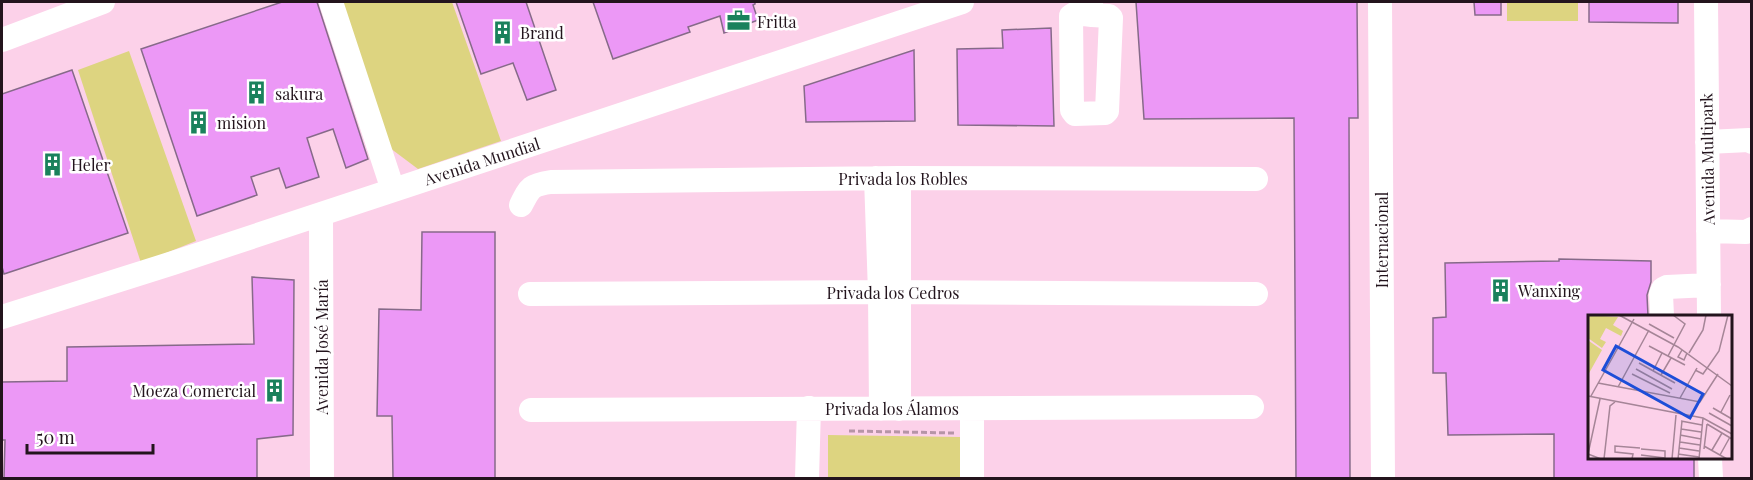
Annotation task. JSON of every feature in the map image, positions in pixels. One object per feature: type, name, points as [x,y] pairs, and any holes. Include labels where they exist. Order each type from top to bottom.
[{"type":"street","points":[[2,40],[103,2]]},
{"type":"street","points":[[331,2],[393,190]]},
{"type":"street","name":"Avenida Mundial","points":[[2,317],[321,215],[962,2]]},
{"type":"street","name":"Internacional","points":[[1380,2],[1383,478]]},
{"type":"street","name":"Avenida Multipark","points":[[1706,2],[1709,315]]},
{"type":"street","points":[[1707,142],[1749,140],[1752,142]]},
{"type":"street","points":[[887,178],[890,409]]},
{"type":"street","name":"Privada los Robles","points":[[521,205],[529,189],[538,184],[551,182],[887,178],[1256,178]]},
{"type":"street","name":"Avenida José María","points":[[321,215],[322,478]]},
{"type":"street","points":[[1708,231],[1746,232],[1752,229]]},
{"type":"street","points":[[1662,315],[1663,289],[1709,285]]},
{"type":"street","name":"Privada los Cedros","points":[[530,294],[889,292],[1256,294]]},
{"type":"street","name":"Privada los Álamos","points":[[531,410],[1252,407]]},
{"type":"street","points":[[807,478],[809,408]]},
{"type":"street","points":[[972,409],[972,478]]},
{"type":"street","points":[[1710,459],[1711,478]]},
{"type":"path","points":[[847,431],[965,433]]},
{"type":"shaded area","points":[[338,2],[452,2],[501,141],[418,169],[390,148]]},
{"type":"shaded area","points":[[1507,2],[1578,2],[1578,21],[1507,21]]},
{"type":"shaded area","points":[[129,51],[196,241],[141,263],[78,70]]},
{"type":"shaded area","points":[[828,435],[961,437],[960,478],[828,478]]},
{"type":"building","points":[[282,2],[317,2],[368,159],[346,168],[333,129],[307,138],[319,177],[286,188],[279,168],[251,177],[257,195],[197,216],[141,49]]},
{"type":"building","name":"Brand","points":[[456,2],[526,2],[556,90],[527,100],[513,63],[481,74]]},
{"type":"building","points":[[593,2],[755,2],[753,5],[758,20],[724,33],[720,16],[688,27],[690,32],[613,59]]},
{"type":"building","points":[[1136,2],[1357,2],[1358,118],[1349,118],[1350,478],[1296,478],[1294,118],[1144,119]]},
{"type":"building","points":[[1474,2],[1501,2],[1501,15],[1475,15]]},
{"type":"building","points":[[1589,2],[1678,2],[1678,23],[1589,22]]},
{"type":"building","points":[[1051,28],[1054,126],[958,125],[957,49],[1003,48],[1002,30]]},
{"type":"building","points":[[914,50],[915,121],[806,122],[804,86]]},
{"type":"building","name":"Heler","points":[[72,70],[128,233],[4,274],[2,267],[2,94]]},
{"type":"building","points":[[422,232],[495,232],[495,478],[393,478],[392,416],[377,416],[379,309],[421,310]]},
{"type":"building","points":[[1559,259],[1651,261],[1651,282],[1647,295],[1648,315],[1588,315],[1588,459],[1694,459],[1694,478],[1554,478],[1554,434],[1448,435],[1446,373],[1433,373],[1433,318],[1446,317],[1445,263],[1559,261]]},
{"type":"building","points":[[252,277],[294,280],[293,435],[257,439],[257,478],[4,478],[2,382],[67,381],[67,347],[254,344]]},
{"type":"place","name":"Fritta","points":[[739,21]]},
{"type":"place","name":"Brand","points":[[502,32]]},
{"type":"place","name":"sakura","points":[[257,93]]},
{"type":"place","name":"mision","points":[[199,122]]},
{"type":"place","name":"Heler","points":[[53,164]]},
{"type":"place","name":"Wanxing","points":[[1500,290]]},
{"type":"place","name":"Moeza Comercial","points":[[274,390]]}]
